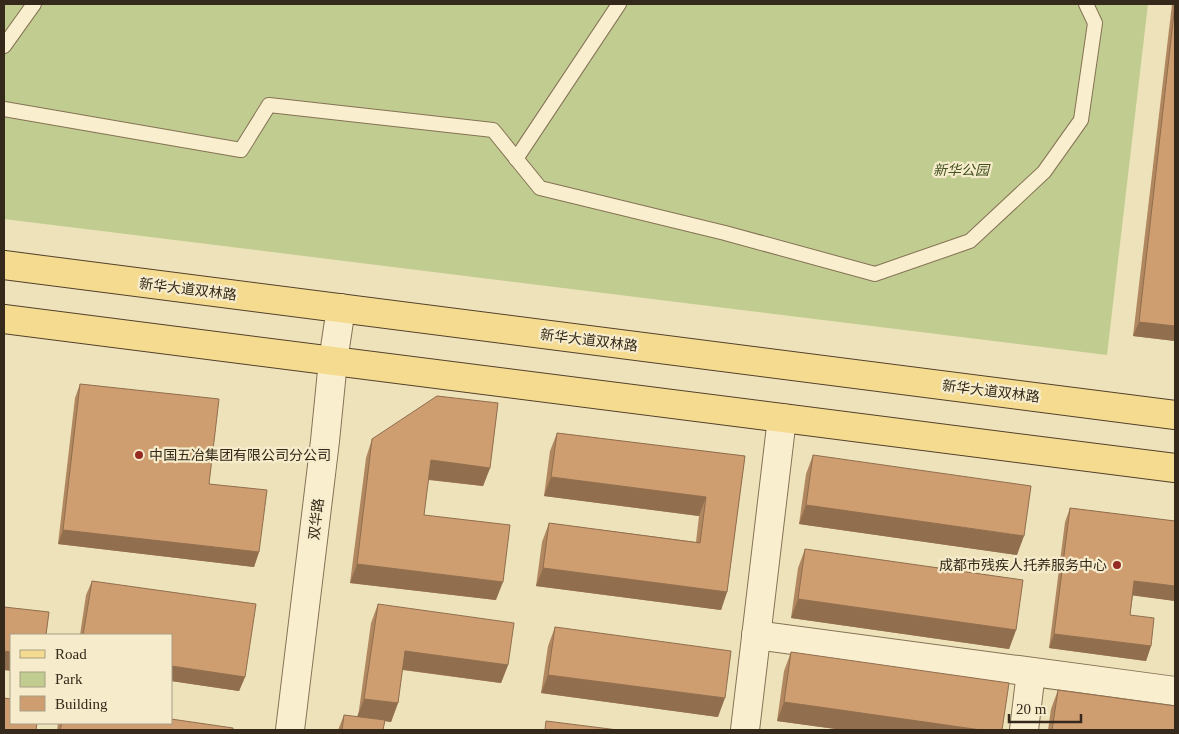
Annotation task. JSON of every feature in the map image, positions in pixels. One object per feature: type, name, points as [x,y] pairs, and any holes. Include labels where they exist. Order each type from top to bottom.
[{"type":"main road","name":"新华大道双林路","points":[[4,266],[1175,415]]},
{"type":"main road","points":[[4,319],[1175,468]]},
{"type":"street","name":"双华路","points":[[290,730],[333,361],[341,308]]},
{"type":"street","points":[[745,730],[782,418]]},
{"type":"street","points":[[756,635],[1175,691]]},
{"type":"street","points":[[1024,730],[1031,672]]},
{"type":"lane","points":[[4,46],[34,4]]},
{"type":"lane","points":[[516,159],[619,4]]},
{"type":"lane","points":[[4,109],[241,150],[269,105],[492,130],[540,188],[725,233],[875,274],[970,241],[1044,172],[1081,120],[1095,23],[1086,4]]},
{"type":"green space","name":"新华公园","points":[[4,4],[1148,4],[1107,355],[4,219]]},
{"type":"building","points":[[1175,4],[1175,326],[1139,322]]},
{"type":"building","name":"中国五冶集团有限公司分公司","points":[[80,384],[219,399],[209,484],[267,490],[259,552],[63,530]]},
{"type":"building","points":[[437,396],[498,403],[490,468],[431,460],[424,515],[510,525],[503,582],[357,564],[372,439]]},
{"type":"building","points":[[557,433],[745,456],[727,592],[543,568],[549,523],[700,543],[706,497],[551,477]]},
{"type":"building","points":[[813,455],[1031,486],[1024,536],[806,505]]},
{"type":"building","name":"成都市残疾人托养服务中心","points":[[1070,508],[1175,521],[1175,586],[1134,581],[1130,615],[1154,618],[1151,646],[1054,634]]},
{"type":"building","points":[[805,549],[1023,580],[1016,630],[798,599]]},
{"type":"building","points":[[92,581],[256,604],[245,677],[172,666],[172,634],[83,634]]},
{"type":"building","points":[[378,604],[514,623],[508,665],[405,651],[398,703],[364,699]]},
{"type":"building","points":[[4,607],[49,612],[46,634],[10,634],[10,652],[4,651]]},
{"type":"building","points":[[555,627],[731,651],[725,698],[548,675]]},
{"type":"building","points":[[791,652],[1009,683],[1002,730],[981,730],[784,702]]},
{"type":"building","points":[[1058,690],[1175,706],[1175,730],[1052,730]]},
{"type":"building","points":[[4,698],[10,699],[10,724],[37,724],[36,730],[4,730]]},
{"type":"building","points":[[344,715],[385,720],[383,730],[342,730]]},
{"type":"building","points":[[172,719],[233,728],[233,730],[60,730],[62,724],[172,724]]},
{"type":"building","points":[[546,721],[618,730],[545,730]]},
{"type":"place","name":"中国五冶集团有限公司分公司","points":[[139,455]]},
{"type":"place","name":"成都市残疾人托养服务中心","points":[[1117,565]]}]
